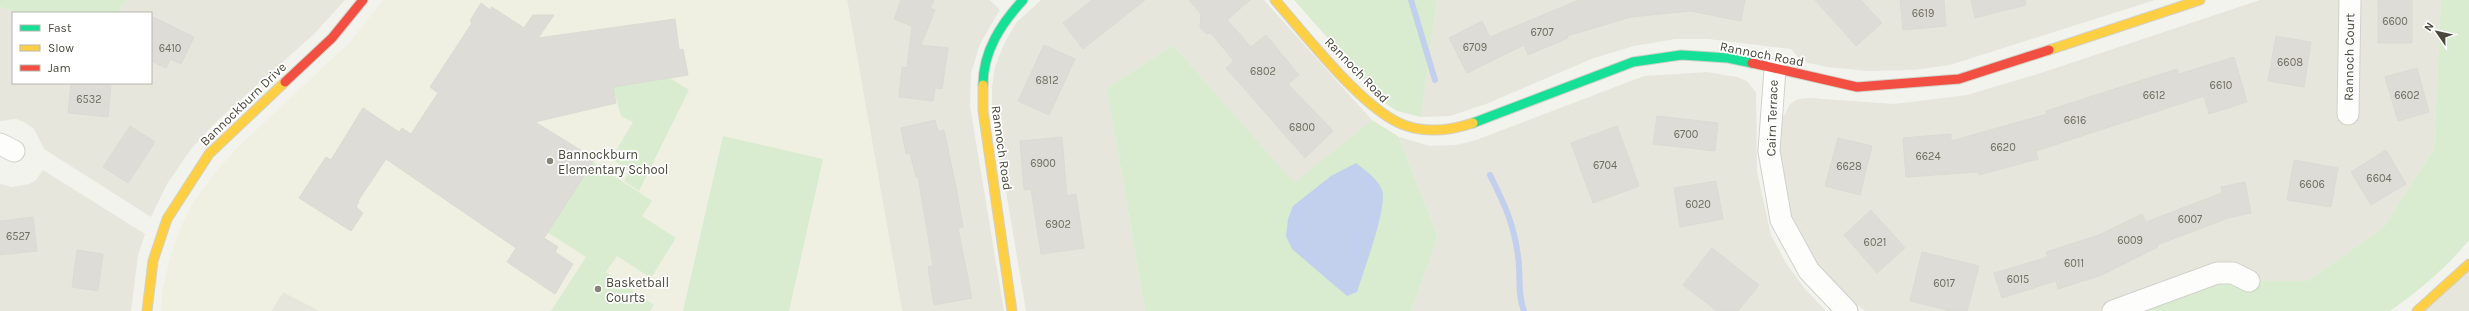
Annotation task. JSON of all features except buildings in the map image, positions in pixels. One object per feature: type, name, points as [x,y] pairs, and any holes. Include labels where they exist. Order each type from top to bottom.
[{"type":"street","name":"Bannockburn Drive","points":[[147,311],[153,261],[166,219],[209,154],[332,38],[363,0]]},
{"type":"street","name":"Rannoch Road","points":[[1012,311],[983,111],[983,76],[989,48],[1009,16],[1023,0]]},
{"type":"street","name":"Rannoch Road","points":[[1275,0],[1357,92],[1380,113],[1405,126],[1421,130],[1435,131],[1471,124],[1633,62],[1658,56],[1681,55],[1728,58],[1857,87],[1959,79],[2200,0]]},
{"type":"street","name":"Rannoch Court","points":[[2348,114],[2350,0]]},
{"type":"street","name":"Cairn Terrace","points":[[1775,69],[1768,151],[1781,220],[1808,271],[1847,311]]},
{"type":"street","points":[[2417,311],[2469,264]]},
{"type":"street","points":[[2113,311],[2217,273],[2233,273],[2248,281]]},
{"type":"shaded area","points":[[126,0],[345,0],[314,34],[217,121],[191,149],[167,184],[151,217],[44,149],[34,129],[26,123],[16,119],[0,121],[0,7],[18,12],[12,12],[12,84],[152,84],[152,12],[119,12]]},
{"type":"shaded area","name":"Bannockburn Elementary School","points":[[383,0],[847,0],[902,311],[320,311],[283,292],[271,311],[161,311],[162,291],[170,257],[182,224],[194,201],[214,174],[237,148],[350,42]]},
{"type":"shaded area","points":[[847,0],[990,0],[1000,10],[980,44],[971,73],[970,106],[1004,311],[902,311]]},
{"type":"shaded area","points":[[1041,0],[1264,0],[1372,120],[1294,184],[1173,45],[1107,88],[1145,311],[1026,311],[992,107],[992,87],[995,67],[1004,44],[1016,23]]},
{"type":"shaded area","points":[[1437,0],[2155,0],[1950,65],[1914,70],[1868,71],[1827,67],[1808,63],[1798,57],[1791,49],[1708,39],[1675,39],[1634,46],[1594,58],[1486,104],[1450,116],[1421,117]]},
{"type":"shaded area","points":[[2260,0],[2441,0],[2434,149],[2383,228],[2307,281],[2249,281],[2113,311],[1865,311],[1843,294],[1815,263],[1794,224],[1783,188],[1780,151],[1781,121],[1790,104],[1798,99],[1810,98],[1894,104],[1967,95],[2041,73]]},
{"type":"shaded area","points":[[1707,72],[1737,77],[1747,81],[1756,92],[1757,172],[1771,235],[1786,263],[1805,289],[1826,311],[1411,311],[1438,237],[1399,137],[1430,146],[1456,145],[1476,140],[1644,76]]},
{"type":"shaded area","points":[[43,170],[145,234],[138,255],[131,311],[0,311],[0,184],[12,187],[29,184],[36,180]]},
{"type":"shaded area","points":[[2469,266],[2469,311],[2417,311]]},
{"type":"shaded area","points":[[283,292],[320,311],[271,311]]},
{"type":"green space","points":[[0,0],[126,0],[119,12],[18,12],[0,7]]},
{"type":"green space","points":[[1294,0],[1437,0],[1421,117],[1397,111],[1385,103]]},
{"type":"green space","points":[[2441,0],[2469,0],[2469,240],[2442,269],[2422,287],[2390,311],[2113,311],[2217,273],[2249,281],[2307,281],[2383,228],[2434,149]]},
{"type":"green space","points":[[1173,45],[1294,183],[1372,120],[1399,137],[1438,237],[1411,311],[1145,311],[1107,88]]},
{"type":"green space","points":[[670,78],[689,90],[639,191],[624,181],[630,170],[611,159],[633,122],[621,116],[613,87]]},
{"type":"green space","points":[[723,136],[823,159],[789,311],[683,311]]},
{"type":"green space","points":[[593,162],[652,201],[642,216],[676,238],[651,278],[617,256],[606,272],[654,305],[650,311],[551,311],[586,257],[547,232]]},
{"type":"water","points":[[1356,163],[1378,182],[1382,190],[1383,198],[1378,224],[1357,292],[1347,296],[1292,249],[1286,236],[1288,219],[1293,206],[1331,176]]},
{"type":"waterway","points":[[1411,0],[1435,80]]},
{"type":"waterway","points":[[1490,175],[1504,204],[1514,234],[1519,263],[1520,291],[1524,311]]},
{"type":"traffic: fast","points":[[983,85],[986,61],[990,49],[1007,19],[1023,0]]},
{"type":"traffic: fast","points":[[1473,123],[1633,62],[1681,55],[1728,58],[1752,63]]},
{"type":"traffic: slow","points":[[1275,0],[1319,52],[1355,90],[1391,119],[1407,126],[1432,130],[1448,129],[1473,123]]},
{"type":"traffic: slow","points":[[2049,50],[2200,0]]},
{"type":"traffic: slow","points":[[147,311],[153,261],[167,219],[209,154],[285,82]]},
{"type":"traffic: slow","points":[[983,85],[983,111],[1012,311]]},
{"type":"traffic: slow","points":[[2417,311],[2469,264]]},
{"type":"traffic: jam","points":[[285,82],[332,38],[363,0]]},
{"type":"traffic: jam","points":[[1752,63],[1857,87],[1959,79],[2049,50]]},
{"type":"place","name":"Bannockburn Elementary School","points":[[550,161]]},
{"type":"place","name":"Basketball Courts","points":[[598,289]]}]
